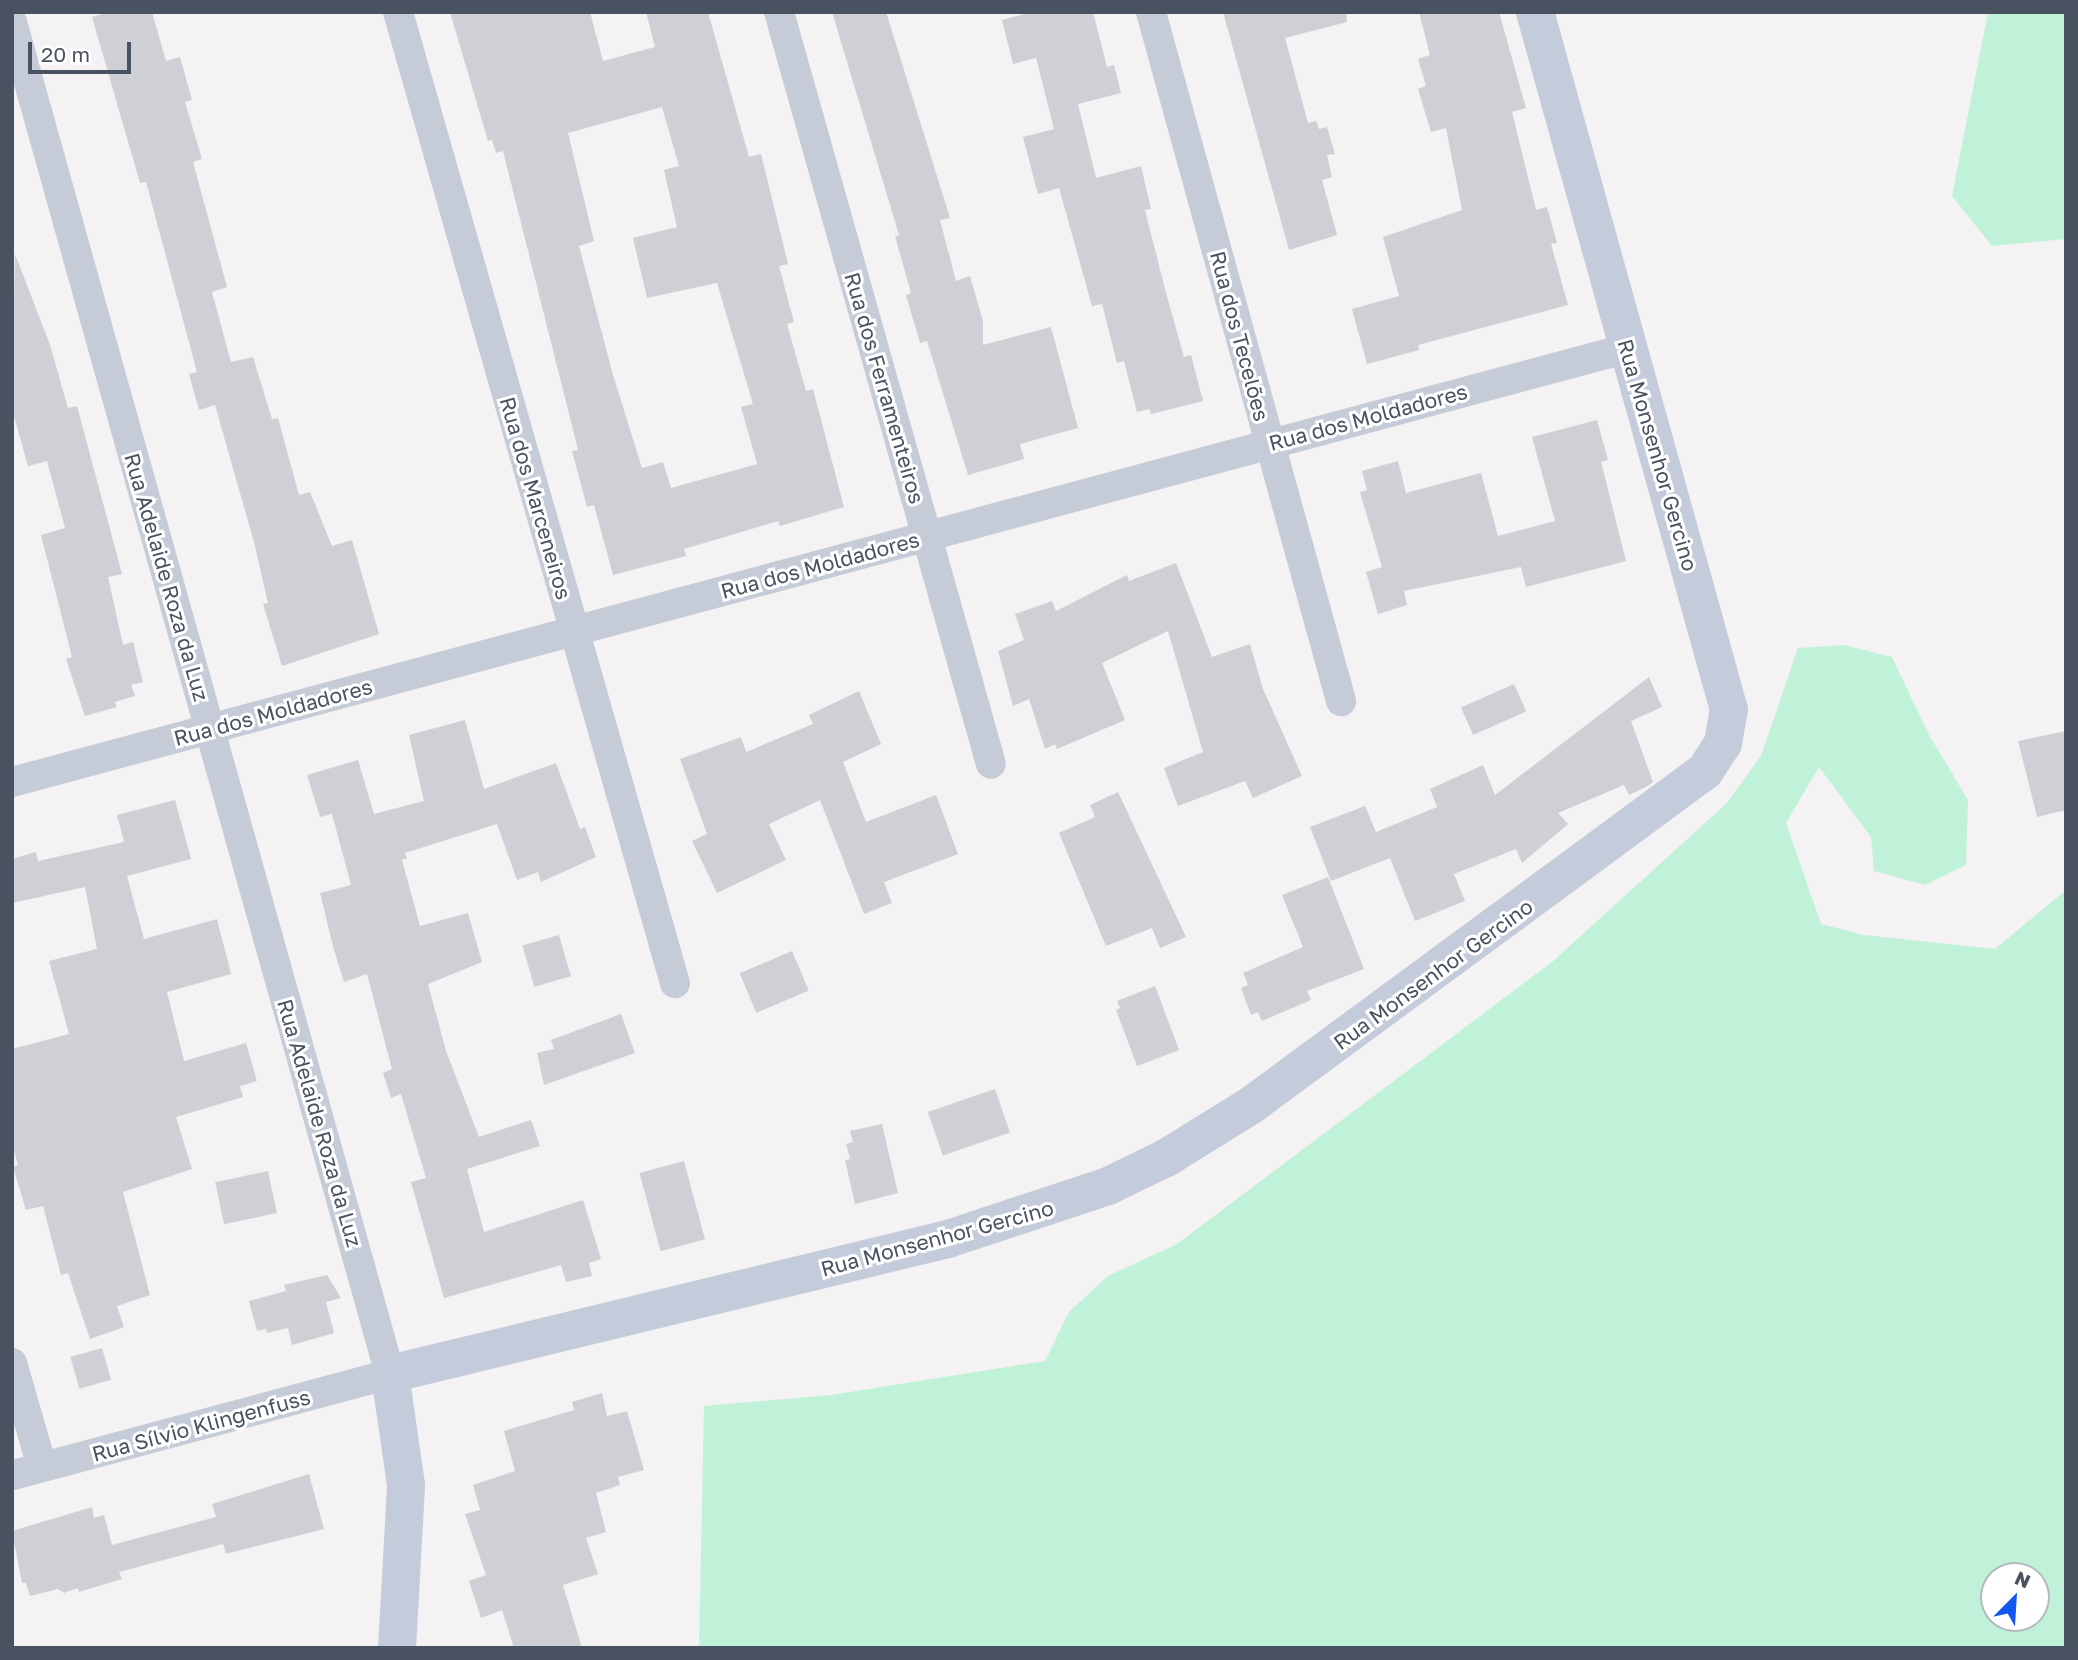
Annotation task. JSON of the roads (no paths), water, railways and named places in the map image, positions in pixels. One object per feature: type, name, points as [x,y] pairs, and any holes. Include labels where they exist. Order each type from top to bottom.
[{"type":"main road","name":"Rua Monsenhor Gercino","points":[[390,1374],[948,1239],[1108,1186],[1166,1158],[1250,1106],[1705,771],[1723,743],[1729,710],[1535,12]]},
{"type":"main road","points":[[390,1374],[406,1485],[397,1648]]},
{"type":"street","name":"Rua dos Marceneiros","points":[[398,12],[675,983]]},
{"type":"street","name":"Rua dos Ferramenteiros","points":[[779,12],[991,764]]},
{"type":"street","name":"Rua dos Tecelões","points":[[1151,12],[1341,701]]},
{"type":"street","name":"Rua Adelaide Roza da Luz","points":[[12,22],[390,1374]]},
{"type":"street","name":"Rua dos Moldadores","points":[[12,782],[1628,348]]},
{"type":"street","points":[[12,1363],[42,1467]]},
{"type":"street","name":"Rua Sílvio Klingenfuss","points":[[12,1475],[390,1374]]}]
